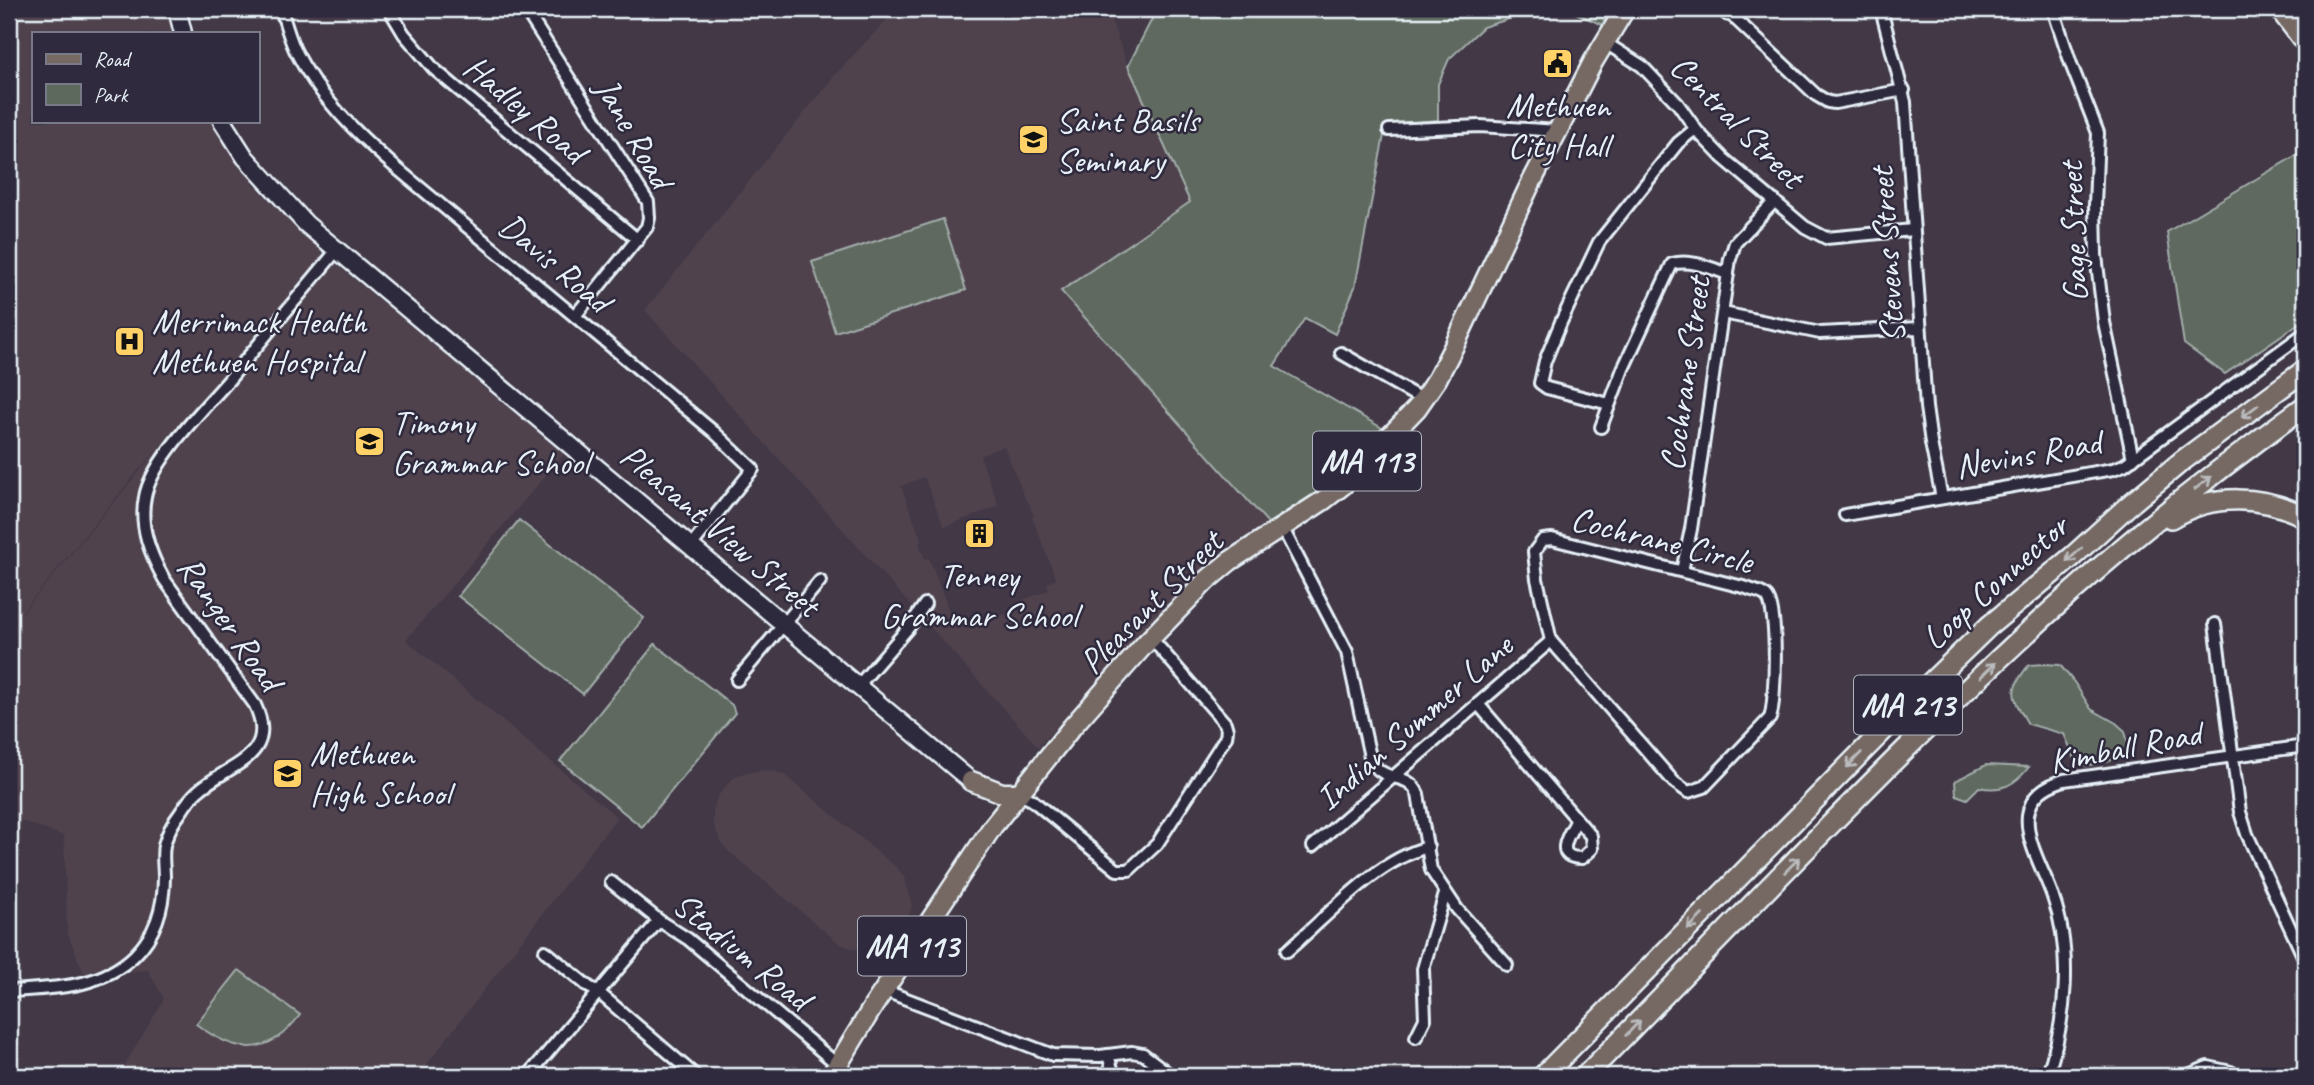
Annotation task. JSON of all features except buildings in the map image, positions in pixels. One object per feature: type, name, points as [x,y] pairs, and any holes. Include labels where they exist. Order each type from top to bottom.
[{"type":"highway","name":"Loop Connector","points":[[1543,1076],[1989,626],[2182,461],[2305,370]]},
{"type":"highway","name":"Loop Connector","points":[[1585,1076],[1932,723],[2074,589],[2167,511],[2305,406]]},
{"type":"highway","points":[[2074,589],[2169,520],[2201,505],[2227,500],[2253,500],[2286,508],[2305,517]]},
{"type":"main road","points":[[2281,10],[2305,43]]},
{"type":"main road","name":"Pleasant Street","points":[[834,1071],[883,990],[998,820],[1072,727],[1151,638],[1213,575],[1342,486],[1392,436],[1423,400],[1455,344],[1514,217],[1621,12]]},
{"type":"main road","points":[[971,781],[1002,793],[1018,793]]},
{"type":"main road","points":[[971,781],[990,803],[998,820]]},
{"type":"street","points":[[177,9],[183,32]]},
{"type":"street","name":"Davis Road","points":[[281,9],[295,50],[327,98],[357,132],[394,166],[714,432],[753,469],[691,547]]},
{"type":"street","name":"Hadley Road","points":[[389,9],[404,34],[434,69],[638,240]]},
{"type":"street","name":"Jane Road","points":[[525,9],[648,202],[648,227],[575,316]]},
{"type":"street","name":"Stevens Street","points":[[1881,9],[1904,90],[1920,328],[1931,443],[1942,498]]},
{"type":"street","name":"Gage Street","points":[[2053,9],[2098,133],[2096,256],[2104,322],[2133,459]]},
{"type":"street","points":[[1729,10],[1816,95],[1828,103],[1844,103],[1904,90]]},
{"type":"street","name":"Central Street","points":[[1604,43],[1642,66],[1723,158],[1805,227],[1826,238],[1913,230]]},
{"type":"street","name":"Pleasant View Street","points":[[223,122],[245,157],[306,224],[971,781]]},
{"type":"street","points":[[1389,130],[1480,126],[1558,131]]},
{"type":"street","points":[[1609,404],[1547,388],[1540,383],[1545,360],[1599,242],[1678,143],[1695,129]]},
{"type":"street","name":"Cochrane Street","points":[[1682,571],[1691,529],[1728,274],[1735,243],[1775,201]]},
{"type":"street","name":"Ranger Road","points":[[9,991],[83,984],[111,973],[133,957],[158,921],[163,894],[164,844],[179,815],[198,790],[248,758],[258,742],[262,729],[261,716],[255,705],[153,560],[145,531],[145,498],[150,480],[175,444],[337,250]]},
{"type":"street","points":[[1601,427],[1672,264],[1696,264],[1728,274]]},
{"type":"street","points":[[1723,313],[1820,333],[1920,328]]},
{"type":"street","name":"Nevins Road","points":[[1845,515],[2113,469],[2133,459],[2305,333]]},
{"type":"street","points":[[1340,354],[1423,400]]},
{"type":"street","points":[[1282,527],[1347,652],[1370,757],[1378,770],[1407,779],[1415,785],[1431,870],[1445,894],[1507,965]]},
{"type":"street","name":"Cochrane Circle","points":[[1552,539],[1766,595],[1772,611],[1775,666],[1773,709],[1770,718],[1704,788],[1688,792],[1674,782],[1551,640],[1537,579],[1534,552],[1543,541],[1552,539]]},
{"type":"street","points":[[737,680],[820,581]]},
{"type":"street","points":[[858,686],[909,627],[925,604]]},
{"type":"street","points":[[2215,624],[2240,812],[2247,834],[2305,960]]},
{"type":"street","points":[[1018,793],[1032,800],[1117,870],[1129,870],[1157,844],[1226,737],[1227,730],[1224,723],[1151,638]]},
{"type":"street","name":"Indian Summer Lane","points":[[1313,846],[1551,640]]},
{"type":"street","points":[[1478,704],[1577,820]]},
{"type":"street","name":"Kimball Road","points":[[2047,1076],[2059,1035],[2063,1000],[2063,941],[2054,900],[2029,832],[2028,819],[2034,798],[2041,790],[2064,780],[2305,746]]},
{"type":"street","points":[[1287,951],[1377,872],[1404,855],[1428,847]]},
{"type":"street","name":"Stadium Road","points":[[611,882],[688,939],[834,1071]]},
{"type":"street","points":[[1416,1037],[1425,1019],[1423,969],[1445,894]]},
{"type":"street","points":[[528,1076],[656,924],[662,922]]},
{"type":"street","points":[[545,951],[598,992],[696,1076]]},
{"type":"street","points":[[883,990],[1053,1055],[1132,1052],[1143,1054],[1172,1076]]},
{"type":"street","points":[[1108,1055],[1114,1076]]},
{"type":"street","points":[[2186,1076],[2208,1067],[2231,1072]]},
{"type":"shaded area","points":[[9,9],[167,9],[173,32],[32,32],[32,122],[212,122],[254,185],[323,253],[564,454],[406,640],[617,817],[418,1076],[118,1076],[164,999],[148,970],[84,974],[67,932],[64,836],[9,817]],"holes":[[[158,449],[18,618],[137,472]]]},
{"type":"shaded area","points":[[897,9],[1107,9],[1128,66],[1193,205],[1061,291],[1268,523],[1219,552],[1038,747],[645,310],[834,76]],"holes":[[[1004,446],[1056,579],[1047,583],[1049,590],[1014,603],[1016,610],[972,627],[968,617],[963,619],[961,615],[952,618],[929,558],[925,559],[919,543],[922,541],[901,486],[924,477],[944,527],[999,506],[980,456]]]},
{"type":"shaded area","points":[[763,770],[786,776],[904,876],[912,906],[903,933],[893,942],[869,950],[840,944],[728,851],[721,842],[713,824],[717,797],[731,780],[740,774]]},
{"type":"green space","points":[[1157,9],[1541,9],[1483,27],[1449,59],[1438,84],[1438,120],[1386,125],[1355,287],[1335,334],[1305,318],[1274,366],[1382,428],[1340,478],[1268,523],[1061,291],[1190,202],[1128,66]]},
{"type":"green space","points":[[1567,9],[1609,9],[1602,25]]},
{"type":"green space","points":[[2305,150],[2305,319],[2225,374],[2184,344],[2167,232]]},
{"type":"green space","points":[[943,219],[966,290],[835,332],[812,262]]},
{"type":"green space","points":[[519,520],[644,618],[583,694],[458,596]]},
{"type":"green space","points":[[655,644],[732,705],[735,713],[642,827],[560,761]]},
{"type":"green space","points":[[2029,665],[2060,665],[2091,709],[2125,731],[2129,748],[2123,757],[2086,766],[2075,759],[2064,734],[2028,724],[2015,700],[2015,688]]},
{"type":"green space","points":[[1986,765],[2029,767],[2007,786],[1995,789],[1979,787],[1967,799],[1956,795],[1955,781]]},
{"type":"green space","points":[[239,970],[300,1015],[276,1039],[264,1045],[238,1046],[196,1024]]},
{"type":"place","name":"Methuen City Hall","points":[[1558,64]]},
{"type":"place","name":"Saint Basils Seminary","points":[[1033,140]]},
{"type":"place","name":"Merrimack Health Methuen Hospital","points":[[129,341]]},
{"type":"place","name":"Timony Grammar School","points":[[369,442]]},
{"type":"place","name":"Tenney Grammar School","points":[[979,534]]},
{"type":"place","name":"Methuen High School","points":[[287,773]]}]
